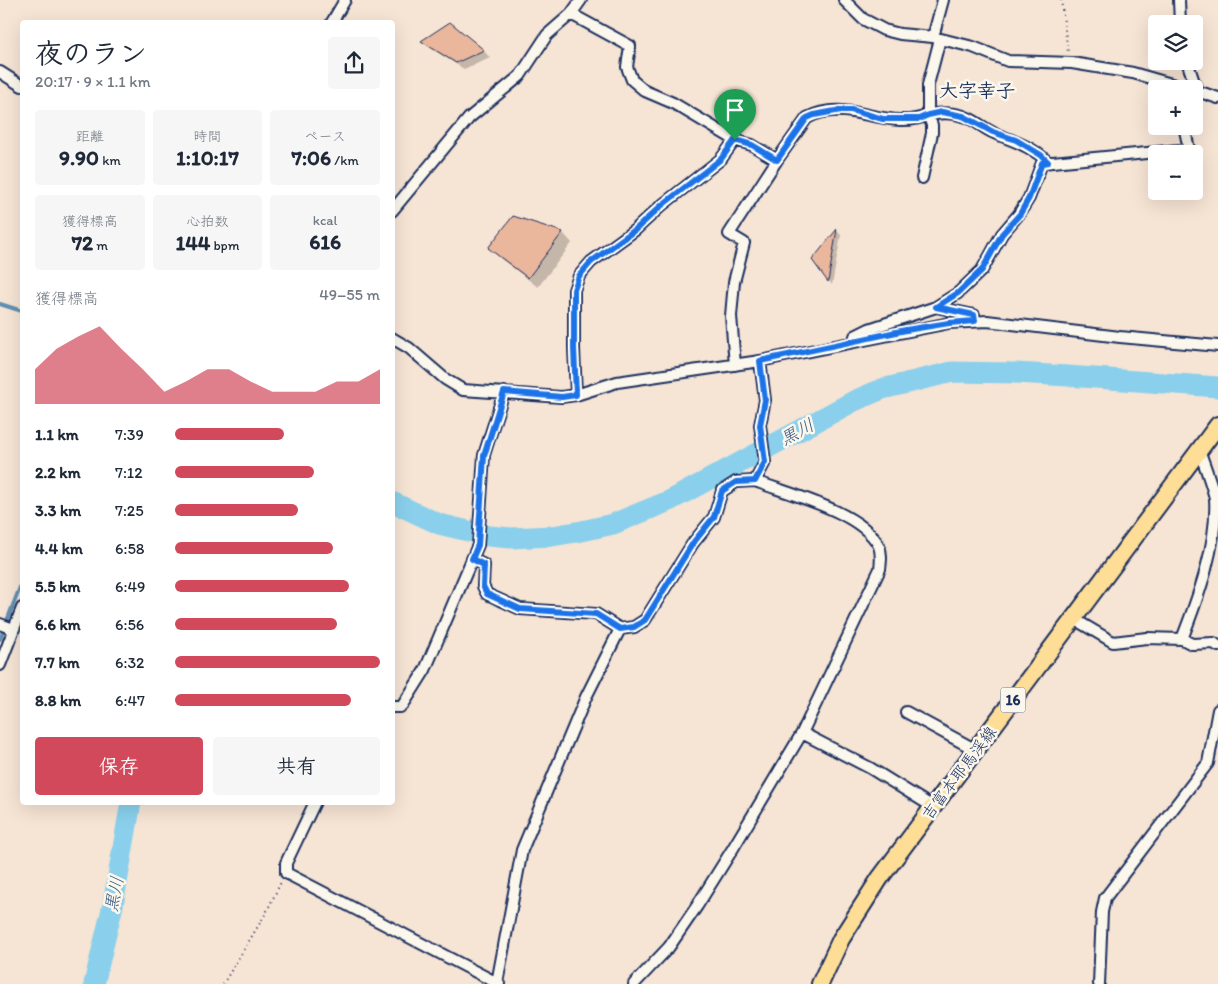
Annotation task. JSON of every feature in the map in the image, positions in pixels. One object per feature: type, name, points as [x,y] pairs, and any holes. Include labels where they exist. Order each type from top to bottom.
[{"type":"main road","name":"吉富本耶馬渓線","points":[[820,984],[841,939],[858,911],[933,807],[1218,425]]},
{"type":"street","points":[[333,20],[345,0]]},
{"type":"street","points":[[395,207],[469,118],[520,76],[547,35],[571,14],[581,0]]},
{"type":"street","points":[[844,0],[863,19],[884,30],[900,34],[937,38],[974,48],[1008,61],[1069,63],[1133,73],[1154,80]]},
{"type":"street","points":[[922,178],[932,134],[932,125],[928,115],[928,85],[943,0]]},
{"type":"street","points":[[1179,0],[1180,15]]},
{"type":"street","points":[[571,14],[630,46],[627,67],[632,80],[645,91],[673,103],[735,140],[752,145],[777,160]]},
{"type":"street","points":[[0,72],[20,85]]},
{"type":"street","points":[[1203,93],[1218,98]]},
{"type":"street","points":[[734,365],[731,316],[734,282],[744,243],[729,234],[807,118],[841,110],[851,110],[883,119],[919,119],[942,112],[963,116],[993,132],[1016,140],[1041,155],[1048,162]]},
{"type":"street","points":[[854,341],[855,336],[869,329],[936,307],[958,293],[982,270],[1002,234],[1020,214],[1029,198],[1042,163],[1188,149],[1186,135]]},
{"type":"street","points":[[576,395],[574,290],[579,276],[591,262],[635,230],[668,200],[721,159],[735,140]]},
{"type":"street","points":[[936,307],[974,315],[975,321]]},
{"type":"street","points":[[395,340],[409,348],[445,380],[463,390],[562,397],[576,395],[618,382],[760,361],[949,323],[975,321],[1020,324],[1120,337],[1218,346]]},
{"type":"street","points":[[755,481],[765,462],[760,425],[765,400],[760,361]]},
{"type":"street","points":[[395,708],[403,705],[424,670],[478,545],[484,456],[504,392]]},
{"type":"street","points":[[1182,639],[1201,592],[1217,527],[1215,499],[1199,450]]},
{"type":"street","points":[[472,559],[484,565],[483,586],[487,594],[520,609],[596,614],[620,629],[634,627],[645,620],[693,543],[714,517],[722,491],[736,482],[755,481],[820,505],[854,521],[868,532],[880,548],[880,569],[802,734],[732,850],[669,947],[634,984]]},
{"type":"street","points":[[0,665],[20,613]]},
{"type":"street","points":[[1074,619],[1113,642],[1148,638],[1182,639],[1192,644],[1214,643],[1218,646]]},
{"type":"street","points":[[0,624],[13,629]]},
{"type":"street","points":[[314,805],[286,862],[286,873],[498,983],[522,850],[586,697],[620,629]]},
{"type":"street","points":[[1099,984],[1102,912],[1105,898],[1208,763],[1218,710]]},
{"type":"street","points":[[906,712],[976,750]]},
{"type":"street","points":[[802,734],[870,768],[933,807]]},
{"type":"path","points":[[1062,0],[1069,63]]},
{"type":"path","points":[[223,984],[266,913],[286,873]]},
{"type":"building","points":[[450,22],[484,50],[456,63],[421,41]]},
{"type":"building","points":[[513,216],[563,232],[528,278],[488,248]]},
{"type":"building","points":[[837,229],[828,282],[812,260]]},
{"type":"waterway","points":[[0,304],[20,310]]},
{"type":"waterway","name":"黒川","points":[[395,503],[439,524],[489,536],[511,538],[552,536],[613,524],[669,501],[854,401],[882,389],[952,372],[1016,373],[1218,387]]},
{"type":"waterway","points":[[0,639],[20,587]]},
{"type":"waterway","name":"黒川","points":[[94,984],[113,905],[130,805]]},
{"type":"district","name":"大字幸子","points":[[977,90]]},
{"type":"route","points":[[851,110],[883,119],[919,119],[942,112],[963,116],[993,132],[1016,140],[1041,155],[1048,162],[1042,163],[1029,198],[1020,214],[1002,234],[982,270],[958,293],[936,307],[974,315],[975,321],[906,330],[760,361],[765,400],[760,425],[765,462],[755,481],[736,482],[722,491],[714,517],[693,543],[645,620],[634,627],[620,629],[596,614],[520,609],[487,594],[483,586],[484,565],[472,559],[478,545],[484,456],[504,392],[562,397],[576,395],[574,290],[579,276],[591,262],[635,230],[696,177],[721,159],[735,140],[752,145],[777,160],[807,118],[814,115],[851,110]]}]
